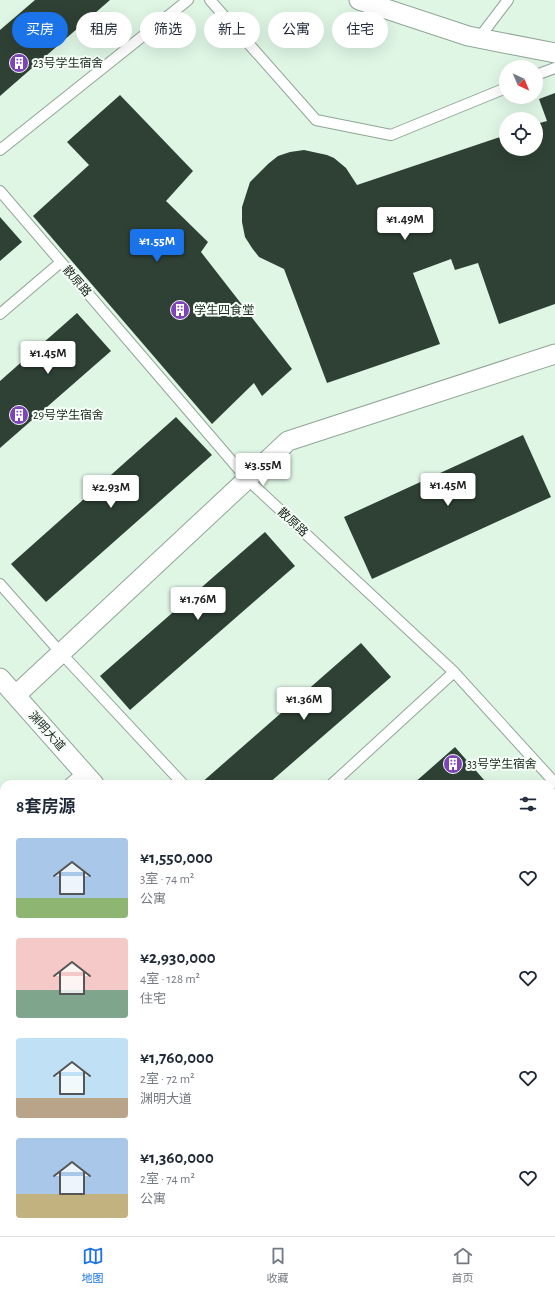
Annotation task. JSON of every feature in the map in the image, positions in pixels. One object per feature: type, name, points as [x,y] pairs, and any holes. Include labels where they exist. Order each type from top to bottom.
[{"type":"street","points":[[359,0],[468,36],[555,53]]},
{"type":"street","points":[[16,696],[288,441],[555,354]]},
{"type":"street","name":"渊明大道","points":[[0,678],[89,778]]},
{"type":"lane","points":[[0,150],[188,0]]},
{"type":"lane","points":[[210,0],[316,120],[391,135],[499,91]]},
{"type":"lane","points":[[479,38],[508,0]]},
{"type":"lane","points":[[543,72],[555,68]]},
{"type":"lane","name":"散原路","points":[[0,191],[248,480],[454,672],[552,780]]},
{"type":"lane","points":[[0,314],[61,262]]},
{"type":"lane","points":[[0,584],[61,653],[179,780]]},
{"type":"lane","points":[[336,780],[454,672]]},
{"type":"building","points":[[35,0],[110,0],[96,12],[76,12],[76,30],[68,37],[68,12],[21,12]]},
{"type":"building","points":[[12,20],[12,48],[55,48],[0,96],[0,30]]},
{"type":"building","points":[[555,93],[555,304],[499,324],[478,263],[455,270],[451,259],[413,273],[440,344],[327,383],[284,269],[259,257],[245,237],[242,222],[242,207],[250,182],[278,156],[304,150],[334,158],[346,168],[357,185],[499,137],[499,156],[543,156],[543,122],[547,121],[541,104],[543,104],[543,98]]},
{"type":"building","name":"学生四食堂","points":[[120,95],[193,171],[166,201],[208,242],[201,252],[292,369],[262,396],[254,383],[212,424],[33,216],[89,165],[67,142]]},
{"type":"building","points":[[0,217],[22,242],[0,261]]},
{"type":"building","name":"29号学生宿舍","points":[[77,313],[111,351],[0,448],[0,381]]},
{"type":"building","points":[[176,417],[212,455],[46,602],[11,564]]},
{"type":"building","points":[[523,435],[551,497],[372,579],[344,517]]},
{"type":"building","points":[[265,532],[295,566],[130,710],[100,676]]},
{"type":"building","points":[[361,643],[391,677],[273,780],[205,780]]},
{"type":"building","name":"33号学生宿舍","points":[[455,747],[484,780],[418,780]]},
{"type":"place","name":"23号学生宿舍","points":[[19,63]]},
{"type":"place","name":"学生四食堂","points":[[180,310]]},
{"type":"place","name":"29号学生宿舍","points":[[19,415]]},
{"type":"place","name":"33号学生宿舍","points":[[453,764]]}]
